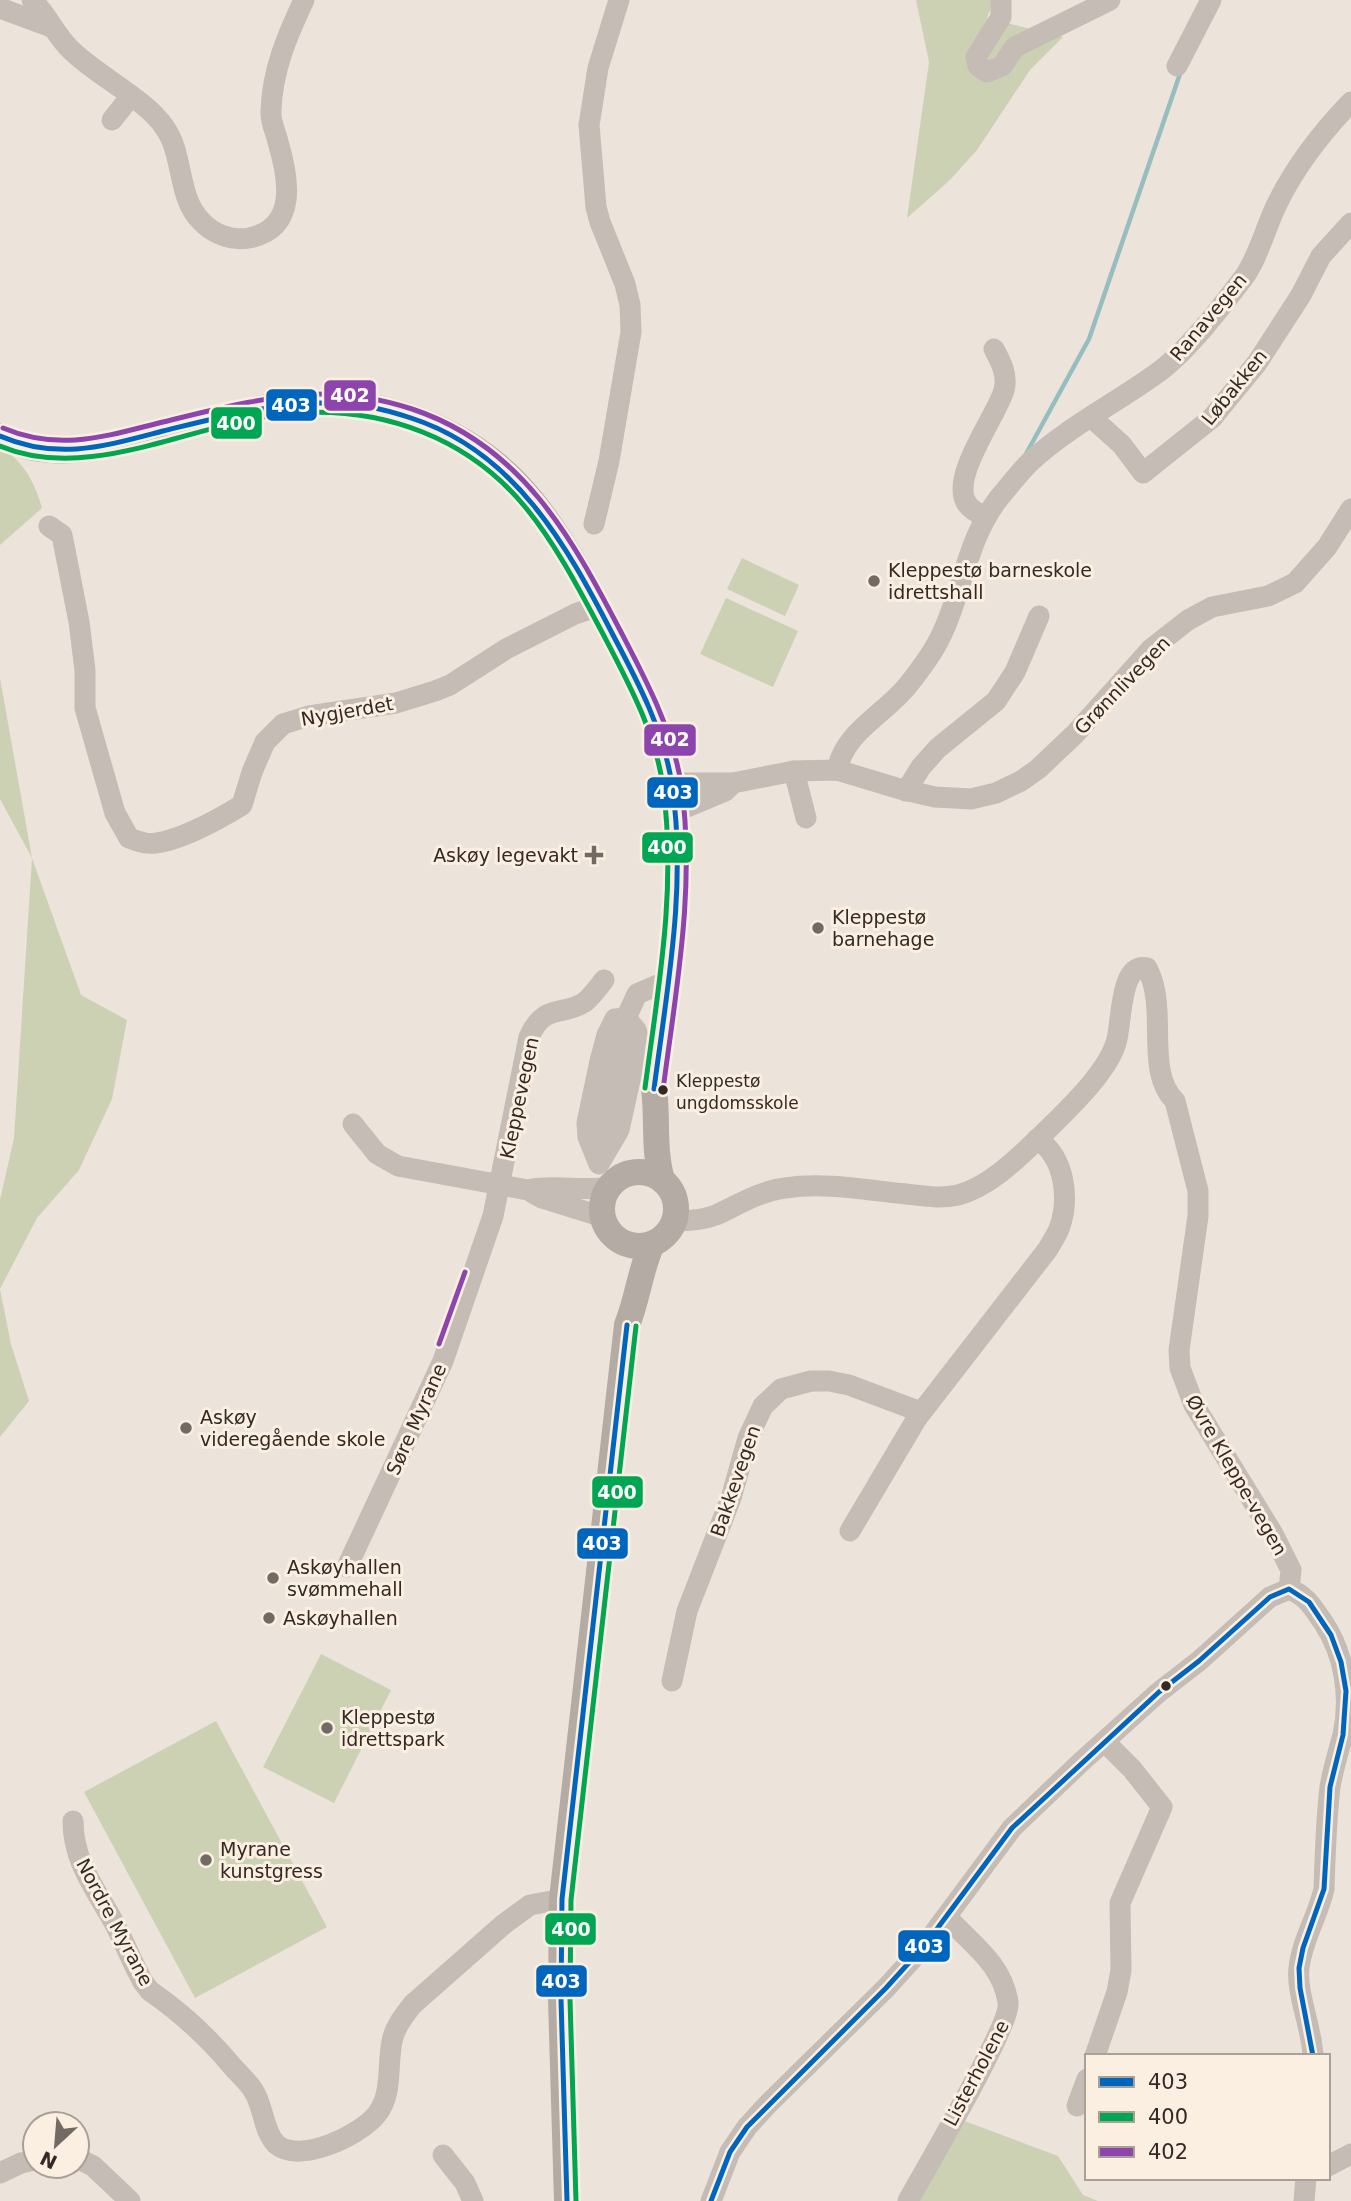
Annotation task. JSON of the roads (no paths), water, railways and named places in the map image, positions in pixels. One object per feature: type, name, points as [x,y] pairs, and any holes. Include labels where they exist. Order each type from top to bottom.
[{"type":"main road","points":[[2,437],[26,446],[48,450],[93,448],[270,407],[312,402],[358,404],[402,414],[443,430],[500,467],[516,483],[558,537],[598,606],[652,715],[672,783],[677,886],[654,1089],[656,1154],[662,1180],[675,1198],[674,1221],[668,1232],[652,1244],[636,1246],[622,1242],[611,1234],[603,1217],[603,1203],[612,1177],[637,1153],[654,1089]]},
{"type":"main road","points":[[612,1177],[644,1172],[662,1180]]},
{"type":"main road","points":[[622,1242],[628,1325]]},
{"type":"main road","points":[[567,2201],[561,1999],[562,1899],[628,1325],[640,1274],[652,1244]]},
{"type":"street","points":[[32,0],[48,16],[51,27],[71,50],[131,96],[166,129],[185,190],[197,218],[207,228],[231,238],[242,239],[266,234],[279,222],[286,203],[286,172],[271,118],[273,86],[284,46],[304,0]]},
{"type":"street","points":[[594,524],[609,461],[631,332],[630,305],[625,284],[596,207],[589,125],[598,68],[618,0]]},
{"type":"street","points":[[1001,0],[1001,18],[976,57],[978,66],[987,72],[1002,66],[1015,47],[1110,0]]},
{"type":"street","points":[[1177,66],[1211,0]]},
{"type":"street","points":[[0,8],[51,27]]},
{"type":"street","points":[[112,120],[131,96]]},
{"type":"street","name":"Ranavegen","points":[[837,770],[839,759],[847,745],[902,693],[929,657],[952,609],[968,559],[986,517],[1030,463],[1091,417],[1161,370],[1185,348],[1246,274],[1289,183],[1327,128],[1351,102]]},
{"type":"street","name":"Løbakken","points":[[1091,417],[1122,445],[1143,473],[1156,465],[1206,425],[1257,363],[1301,295],[1321,256],[1351,223]]},
{"type":"street","points":[[986,517],[967,504],[964,484],[977,441],[1004,392],[1005,373],[994,349]]},
{"type":"street","name":"Grønnlivegen","points":[[672,783],[733,783],[794,771],[837,770],[906,791],[957,800],[996,793],[1021,781],[1038,768],[1075,734],[1151,649],[1188,620],[1212,607],[1268,596],[1295,583],[1327,547],[1351,509]]},
{"type":"street","name":"Nygjerdet","points":[[49,526],[62,535],[79,622],[85,670],[85,708],[114,813],[129,838],[146,844],[199,828],[242,805],[251,772],[265,742],[283,724],[309,716],[396,703],[435,691],[450,685],[506,649],[575,614],[598,606]]},
{"type":"street","points":[[906,791],[921,767],[938,748],[996,701],[1015,672],[1039,616]]},
{"type":"street","points":[[794,771],[806,817]]},
{"type":"street","name":"Grønnlivegen","points":[[675,811],[725,791],[733,783]]},
{"type":"street","name":"Øvre Kleppe-vegen","points":[[674,1221],[713,1216],[784,1188],[836,1186],[933,1198],[957,1195],[984,1183],[1037,1139],[1101,1072],[1117,1042],[1127,982],[1135,969],[1141,966],[1147,968],[1156,992],[1159,1072],[1166,1091],[1174,1101],[1198,1191],[1198,1216],[1179,1350],[1180,1368],[1200,1415],[1273,1534],[1291,1570],[1289,1589]]},
{"type":"street","name":"Kleppevegen","points":[[603,1217],[542,1198],[528,1190],[500,1185],[532,1031],[547,1015],[585,1001],[604,981]]},
{"type":"street","points":[[626,1018],[638,994],[666,984]]},
{"type":"street","points":[[612,1177],[619,1130],[639,1039],[636,1030],[626,1018]]},
{"type":"street","points":[[612,1177],[588,1137],[587,1123],[607,1035],[615,1019],[626,1018]]},
{"type":"street","points":[[353,1124],[377,1154],[398,1166],[500,1185]]},
{"type":"street","points":[[850,1531],[921,1412],[1041,1259],[1059,1230],[1063,1211],[1062,1176],[1055,1157],[1045,1144],[1037,1139]]},
{"type":"street","name":"Kleppevegen","points":[[528,1190],[544,1186],[592,1190],[612,1177]]},
{"type":"street","name":"Søre Myrane","points":[[347,1567],[443,1361],[493,1216],[500,1185]]},
{"type":"street","name":"Bakkevegen","points":[[672,1681],[687,1611],[730,1498],[748,1438],[763,1406],[781,1389],[811,1381],[829,1381],[849,1385],[921,1412]]},
{"type":"street","points":[[711,2201],[730,2152],[757,2115],[886,1988],[947,1917],[1012,1828],[1159,1692],[1236,1630],[1270,1597],[1289,1589],[1309,1602],[1329,1631],[1344,1672],[1347,1701],[1343,1734],[1331,1784],[1324,1889],[1321,1904],[1305,1941],[1298,1978],[1310,2025],[1313,2054]]},
{"type":"street","points":[[1096,2054],[1117,1992],[1121,1970],[1120,1903],[1157,1824],[1162,1807],[1132,1769],[1105,1742]]},
{"type":"street","name":"Nordre Myrane","points":[[73,1821],[73,1836],[82,1868],[108,1912],[142,1982],[207,2035],[254,2091],[269,2133],[276,2144],[294,2151],[341,2141],[368,2124],[379,2112],[387,2094],[393,2035],[412,2005],[504,1924],[530,1905],[562,1899]]},
{"type":"street","name":"Listerholene","points":[[908,2201],[987,2058],[1009,2011],[1007,1997],[996,1969],[973,1941],[947,1917]]},
{"type":"street","points":[[1077,2106],[1085,2084]]},
{"type":"street","points":[[1330,2165],[1351,2154]]},
{"type":"street","points":[[443,2155],[466,2183],[473,2201]]},
{"type":"street","points":[[0,2173],[21,2163]]},
{"type":"street","points":[[91,2165],[130,2201]]},
{"type":"street","points":[[1304,2201],[1306,2180]]},
{"type":"waterway","points":[[1026,454],[1089,339],[1181,71]]},
{"type":"place","name":"Kleppestø barneskole idrettshall","points":[[874,581]]},
{"type":"place","name":"Askøy legevakt","points":[[594,855]]},
{"type":"place","name":"Kleppestø barnehage","points":[[818,928]]},
{"type":"place","name":"Kleppestø ungdomsskole","points":[[663,1090]]},
{"type":"place","name":"Askøy videregående skole","points":[[186,1428]]},
{"type":"place","name":"Askøyhallen svømmehall","points":[[273,1578]]},
{"type":"place","name":"Askøyhallen","points":[[269,1618]]},
{"type":"place","name":"Kleppestø idrettspark","points":[[327,1728]]},
{"type":"place","name":"Myrane kunstgress","points":[[206,1860]]}]
